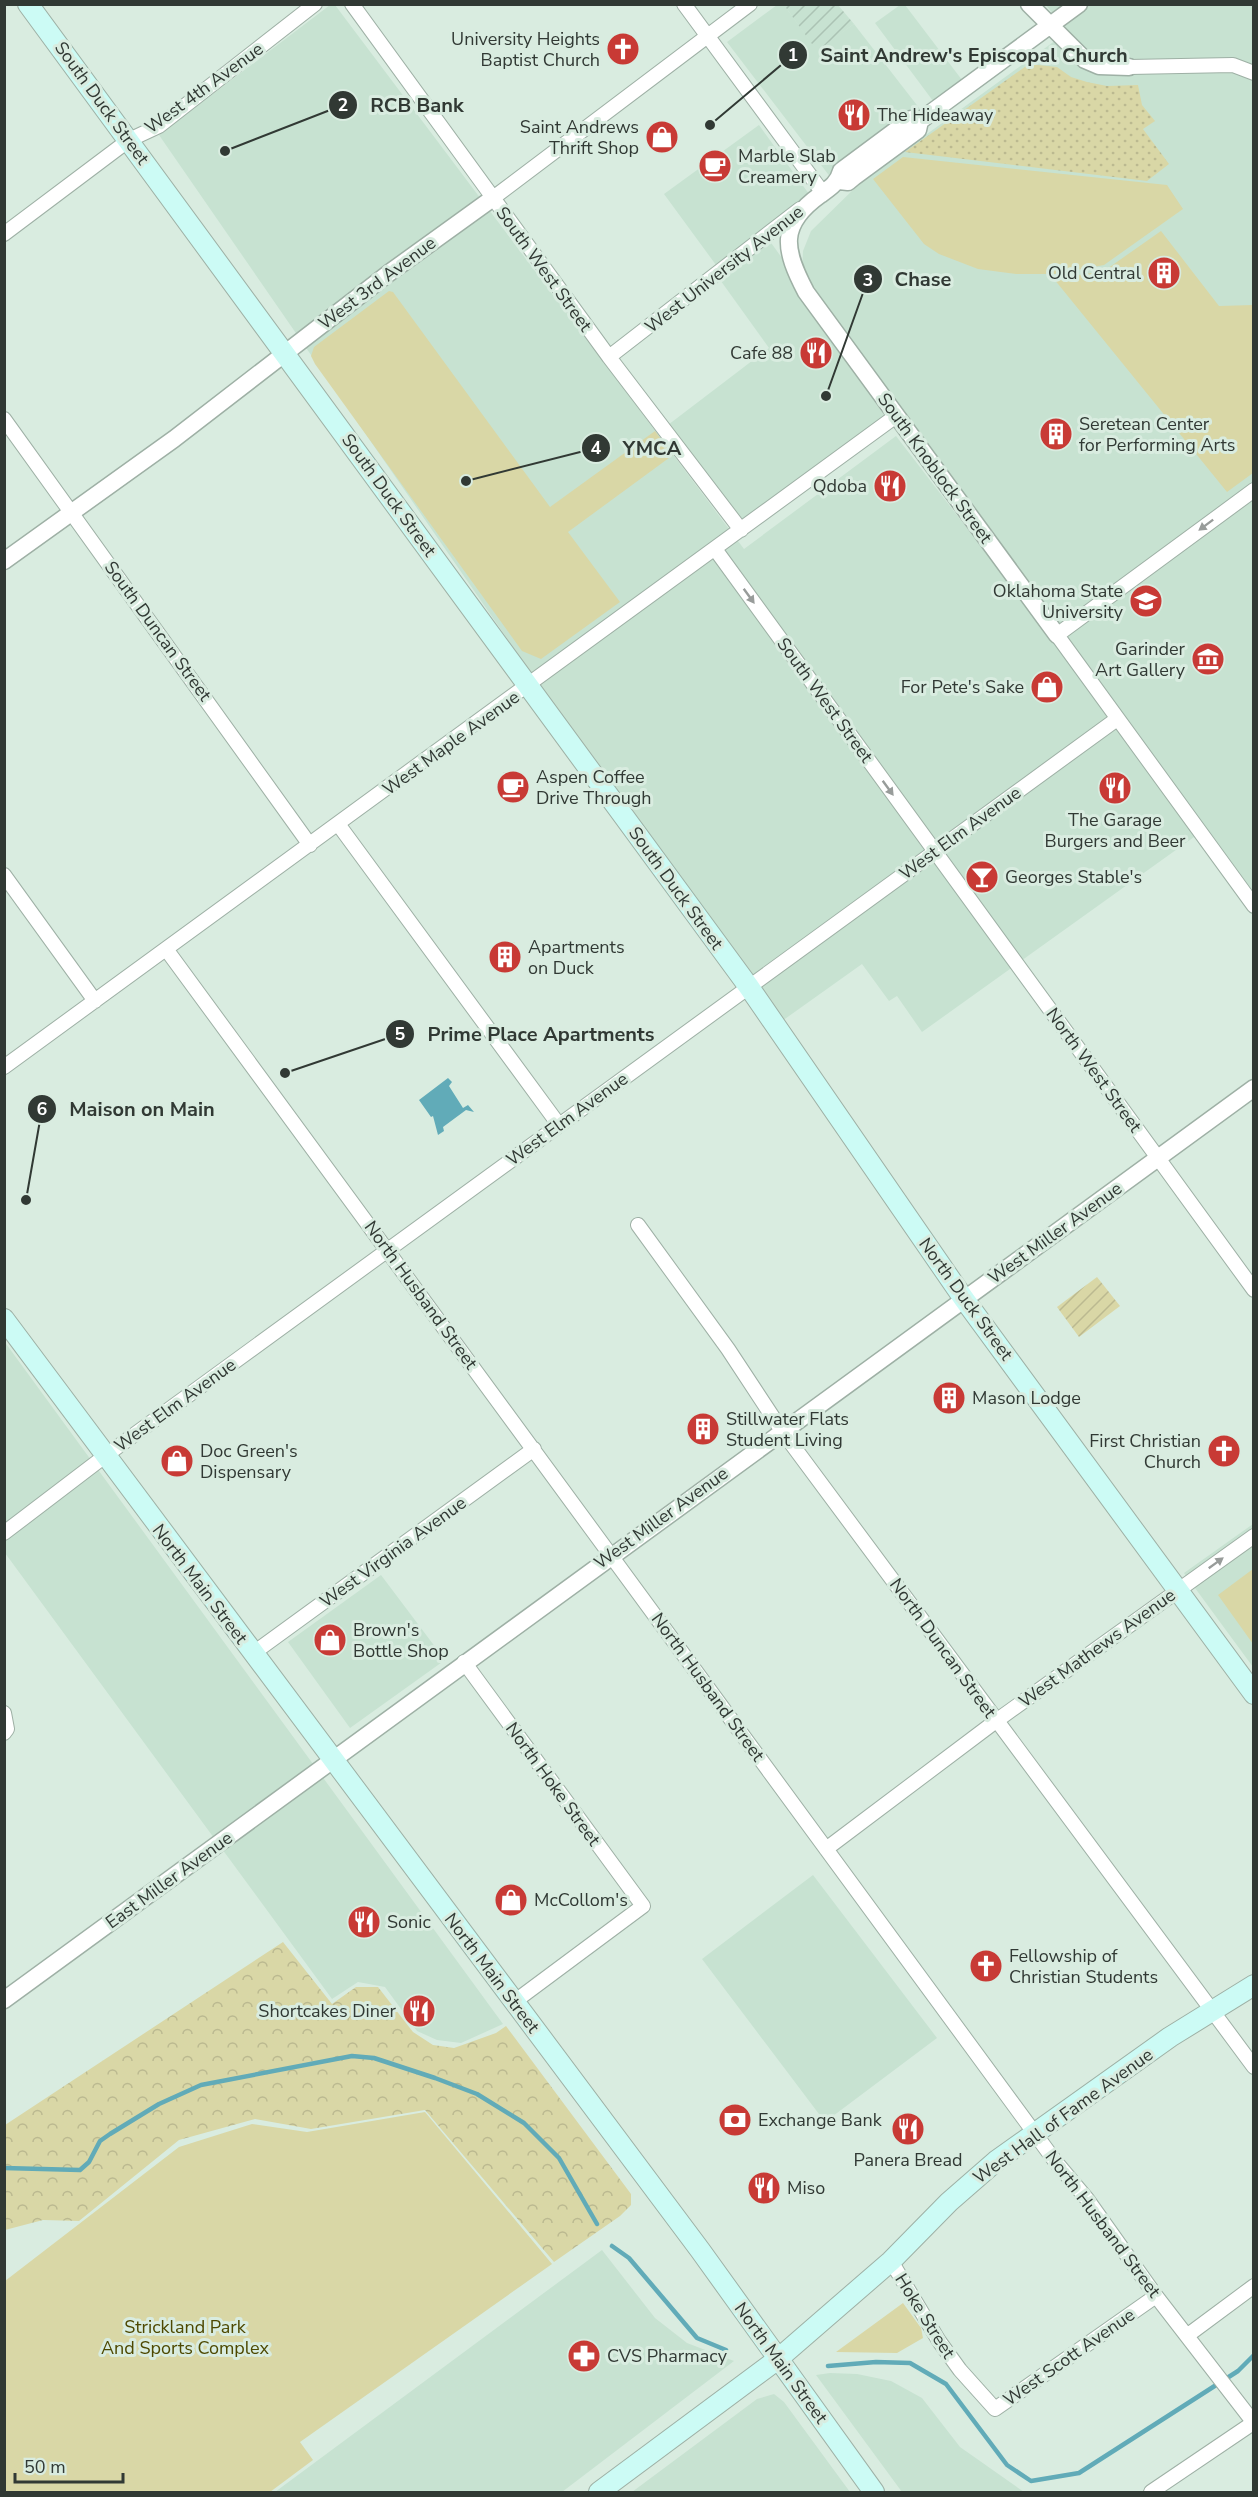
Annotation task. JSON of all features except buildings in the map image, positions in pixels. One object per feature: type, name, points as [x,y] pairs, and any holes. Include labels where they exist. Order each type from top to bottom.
[{"type":"main road","name":"South Duck Street","points":[[28,4],[749,987]]},
{"type":"main road","name":"North Duck Street","points":[[749,987],[964,1299],[1254,1695]]},
{"type":"main road","name":"North Main Street","points":[[4,1319],[252,1654],[700,2250],[874,2493]]},
{"type":"main road","name":"West Hall of Fame Avenue","points":[[599,2493],[778,2359],[891,2261],[977,2178],[1170,2037],[1254,1985]]},
{"type":"street","name":"West 4th Avenue","points":[[4,234],[129,140],[159,126],[315,4]]},
{"type":"street","name":"South West Street","points":[[352,4],[609,357],[741,530]]},
{"type":"street","points":[[684,4],[823,193]]},
{"type":"street","name":"West 3rd Avenue","points":[[4,561],[174,439],[285,352],[750,4]]},
{"type":"street","points":[[1029,4],[1085,60],[1099,66],[1233,65],[1254,73]]},
{"type":"street","name":"West University Avenue","points":[[609,357],[802,208],[839,181],[848,182],[918,130],[920,121],[1079,4]]},
{"type":"street","name":"South Knoblock Street","points":[[802,208],[791,224],[788,242],[794,268],[806,292],[1254,906]]},
{"type":"street","name":"West Maple Avenue","points":[[4,1066],[896,416]]},
{"type":"street","name":"South Duncan Street","points":[[4,419],[58,496],[72,510],[310,844]]},
{"type":"street","points":[[1057,635],[1254,490]]},
{"type":"street","name":"South West Street","points":[[715,549],[935,851]]},
{"type":"street","name":"West Elm Avenue","points":[[4,1533],[105,1456],[1117,719]]},
{"type":"street","points":[[338,824],[559,1125]]},
{"type":"street","name":"North West Street","points":[[935,851],[1254,1290]]},
{"type":"street","points":[[4,875],[95,1001]]},
{"type":"street","name":"North Husband Street","points":[[166,949],[1036,2135],[1087,2199],[1156,2296],[1253,2423]]},
{"type":"street","name":"West Miller Avenue","points":[[332,1759],[1254,1088]]},
{"type":"street","name":"North Duncan Street","points":[[638,1225],[735,1358],[783,1431],[1254,2067]]},
{"type":"street","name":"West Virginia Avenue","points":[[252,1654],[534,1449]]},
{"type":"street","name":"West Mathews Avenue","points":[[826,1849],[996,1721],[1254,1536]]},
{"type":"street","name":"North Hoke Street","points":[[464,1662],[643,1906],[514,2002]]},
{"type":"street","points":[[4,1713],[7,1717],[4,1733]]},
{"type":"street","name":"East Miller Avenue","points":[[4,2000],[332,1759]]},
{"type":"street","name":"Hoke Street","points":[[891,2261],[939,2341],[960,2370]]},
{"type":"street","points":[[1188,2335],[1254,2286]]},
{"type":"street","name":"West Scott Avenue","points":[[960,2370],[995,2409],[1156,2296]]},
{"type":"street","points":[[1151,2493],[1253,2423]]},
{"type":"shaded area","points":[[330,5],[335,5],[744,549],[896,436],[1201,832],[922,1032],[897,996],[889,1001],[862,964],[775,1026],[159,135]]},
{"type":"shaded area","points":[[777,5],[784,5],[817,50],[854,24],[923,113],[831,178],[727,42]]},
{"type":"shaded area","points":[[784,5],[838,5],[854,24],[817,51]]},
{"type":"shaded area","points":[[900,5],[905,5],[962,80],[933,101],[875,23]]},
{"type":"shaded area","name":"Oklahoma State University","points":[[1046,5],[1253,5],[1253,900],[802,273],[803,251],[811,231],[861,182],[1067,32]]},
{"type":"shaded area","points":[[759,125],[809,194],[716,265],[664,194]]},
{"type":"shaded area","points":[[769,240],[897,417],[741,530],[664,428],[769,348],[718,277]]},
{"type":"shaded area","points":[[4,1341],[503,2024],[461,2043],[437,2040],[417,2031],[385,1987],[358,1982],[332,1999],[5,1553]]},
{"type":"shaded area","points":[[1253,1524],[1253,1667],[1184,1573]]},
{"type":"shaded area","points":[[381,1575],[445,1660],[350,1728],[288,1642]]},
{"type":"shaded area","points":[[813,1875],[937,2038],[825,2122],[702,1959]]},
{"type":"shaded area","points":[[602,2250],[655,2318],[687,2343],[734,2361],[562,2492],[275,2492]]},
{"type":"shaded area","points":[[857,2374],[891,2381],[922,2398],[960,2447],[1024,2492],[902,2492],[816,2375]]},
{"type":"shaded area","points":[[774,2394],[784,2402],[850,2492],[632,2492],[757,2399]]},
{"type":"green space","points":[[1029,64],[1057,67],[1071,77],[1107,86],[1138,85],[1142,105],[1155,121],[1143,129],[1169,164],[1147,181],[905,152]]},
{"type":"green space","points":[[903,157],[1167,185],[1183,209],[1104,265],[1055,274],[1016,274],[978,269],[939,254],[924,244],[873,179]]},
{"type":"green space","points":[[1161,231],[1219,306],[1253,305],[1253,473],[1227,492],[1054,279],[1104,271]]},
{"type":"green space","points":[[389,291],[393,292],[550,507],[655,431],[673,455],[568,532],[620,602],[541,659],[522,651],[311,356],[314,347]]},
{"type":"green space","points":[[1097,1277],[1120,1306],[1079,1337],[1057,1307]]},
{"type":"green space","points":[[1253,1569],[1253,1644],[1218,1595]]},
{"type":"green space","points":[[283,1942],[332,2004],[356,1987],[378,1987],[413,2032],[433,2045],[454,2048],[496,2033],[506,2026],[631,2194],[631,2205],[620,2216],[554,2262],[425,2110],[311,2129],[255,2119],[179,2140],[79,2221],[43,2220],[5,2230],[5,2125]]},
{"type":"green space","name":"Strickland Park And Sports Complex","points":[[425,2112],[552,2264],[300,2442],[313,2460],[270,2492],[5,2492],[5,2281],[179,2147],[252,2124],[307,2132]]},
{"type":"green space","points":[[903,2303],[921,2328],[923,2338],[897,2353],[836,2352]]},
{"type":"water","points":[[448,1078],[452,1082],[449,1086],[463,1108],[468,1105],[474,1112],[466,1110],[443,1127],[444,1131],[438,1135],[433,1116],[431,1117],[419,1100]]},
{"type":"waterway","points":[[4,2168],[80,2170],[89,2162],[100,2141],[159,2104],[201,2085],[352,2056],[374,2058],[477,2094],[524,2123],[559,2158],[597,2224]]},
{"type":"waterway","points":[[612,2246],[629,2258],[697,2338],[726,2350]]},
{"type":"waterway","points":[[828,2366],[876,2362],[910,2363],[946,2384],[1007,2465],[1031,2481],[1079,2473],[1238,2371],[1254,2355]]},
{"type":"place","name":"University Heights Baptist Church","points":[[623,49]]},
{"type":"place","name":"The Hideaway","points":[[854,115]]},
{"type":"place","name":"Saint Andrew's Episcopal Church","points":[[710,125]]},
{"type":"place","name":"Saint Andrews Thrift Shop","points":[[662,137]]},
{"type":"place","name":"RCB Bank","points":[[225,151]]},
{"type":"place","name":"Marble Slab Creamery","points":[[715,166]]},
{"type":"place","name":"Old Central","points":[[1164,273]]},
{"type":"place","name":"Cafe 88","points":[[816,353]]},
{"type":"place","name":"Chase","points":[[826,396]]},
{"type":"place","name":"Seretean Center for Performing Arts","points":[[1056,434]]},
{"type":"place","name":"YMCA","points":[[466,481]]},
{"type":"place","name":"Qdoba","points":[[890,486]]},
{"type":"place","name":"Oklahoma State University","points":[[1146,601]]},
{"type":"place","name":"Garinder Art Gallery","points":[[1208,659]]},
{"type":"place","name":"For Pete's Sake","points":[[1047,687]]},
{"type":"place","name":"Aspen Coffee Drive Through","points":[[513,787]]},
{"type":"place","name":"The Garage Burgers and Beer","points":[[1115,788]]},
{"type":"place","name":"Georges Stable's","points":[[982,877]]},
{"type":"place","name":"Apartments on Duck","points":[[505,957]]},
{"type":"place","name":"Prime Place Apartments","points":[[285,1073]]},
{"type":"place","name":"Maison on Main","points":[[26,1200]]},
{"type":"place","name":"Mason Lodge","points":[[949,1398]]},
{"type":"place","name":"Stillwater Flats Student Living","points":[[703,1429]]},
{"type":"place","name":"First Christian Church","points":[[1224,1451]]},
{"type":"place","name":"Doc Green's Dispensary","points":[[177,1461]]},
{"type":"place","name":"Brown's Bottle Shop","points":[[330,1640]]},
{"type":"place","name":"McCollom's","points":[[511,1900]]},
{"type":"place","name":"Sonic","points":[[364,1922]]},
{"type":"place","name":"Fellowship of Christian Students","points":[[986,1966]]},
{"type":"place","name":"Shortcakes Diner","points":[[419,2011]]},
{"type":"place","name":"Exchange Bank","points":[[735,2120]]},
{"type":"place","name":"Panera Bread","points":[[908,2129]]},
{"type":"place","name":"Miso","points":[[764,2188]]},
{"type":"place","name":"CVS Pharmacy","points":[[584,2356]]}]
